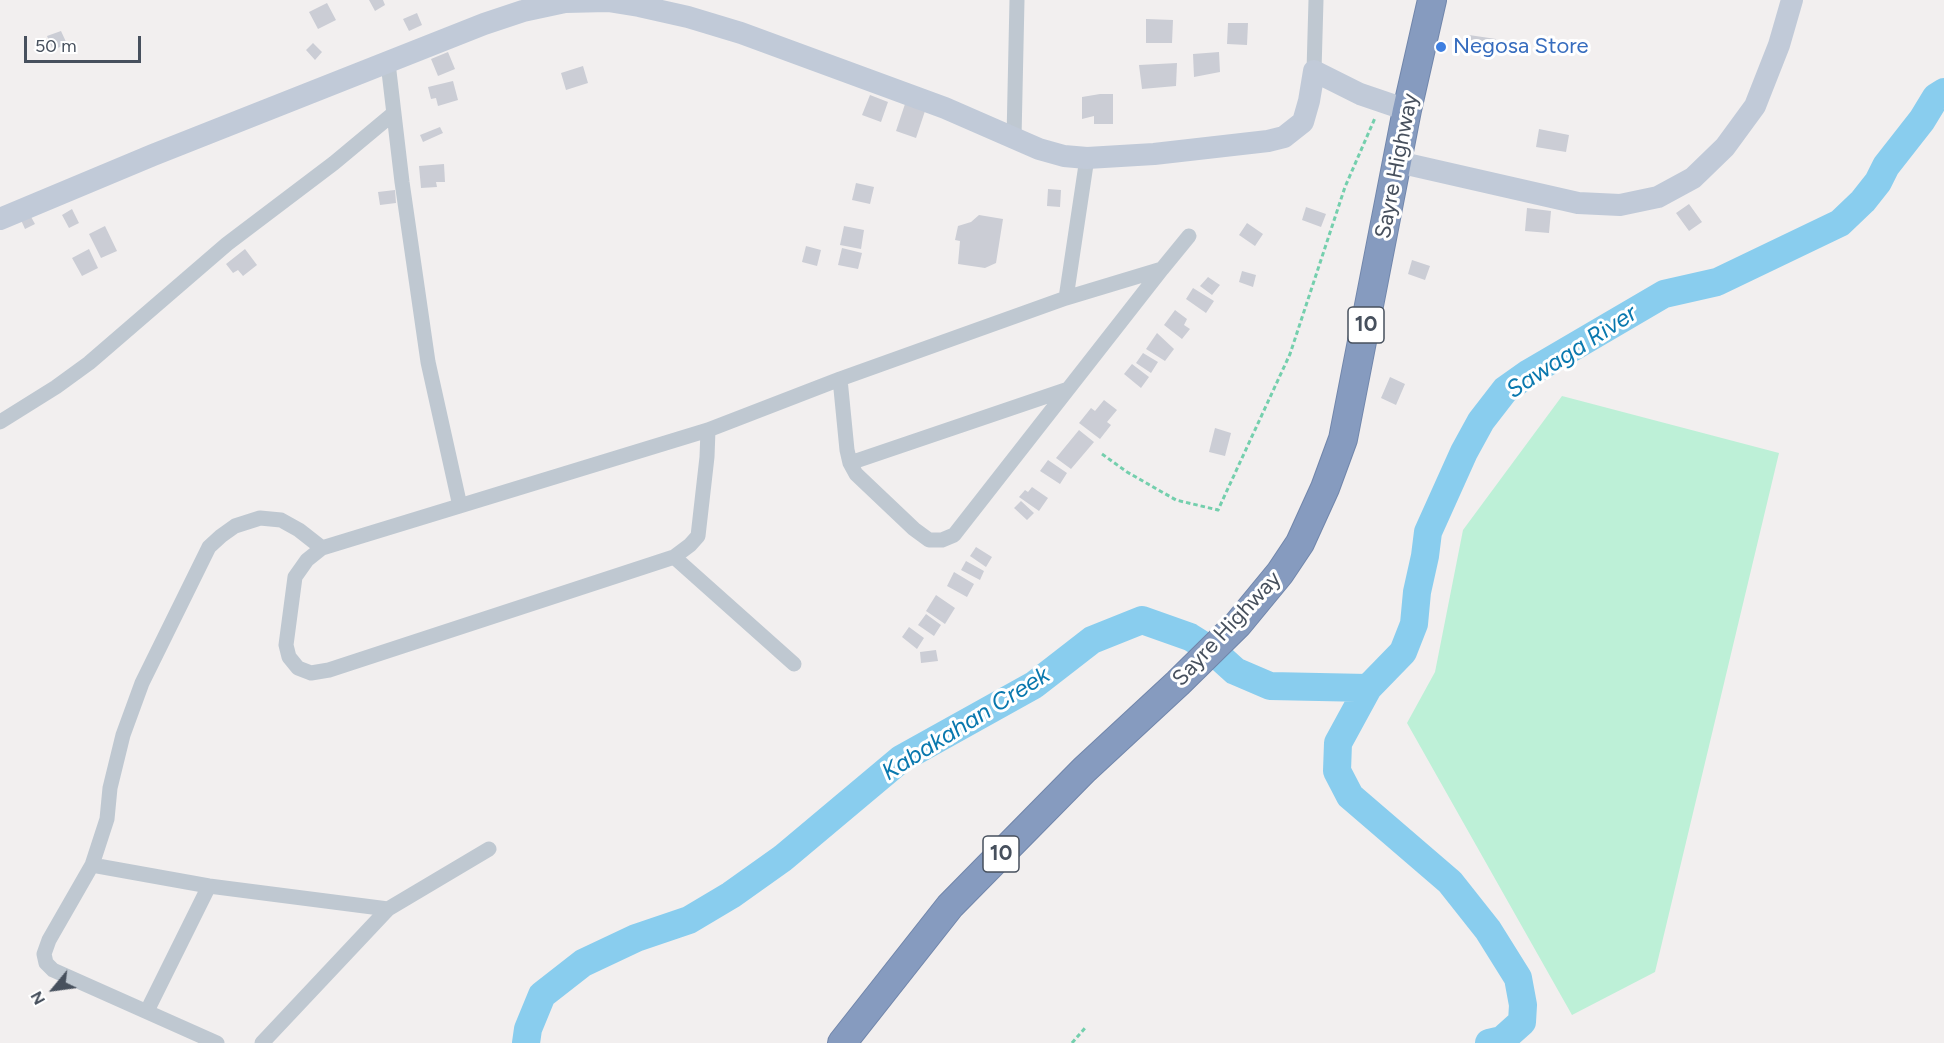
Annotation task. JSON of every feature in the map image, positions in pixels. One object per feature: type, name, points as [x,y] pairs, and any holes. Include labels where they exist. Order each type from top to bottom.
[{"type":"highway","name":"Sayre Highway","points":[[842,1043],[950,906],[1084,770],[1238,624],[1280,573],[1300,543],[1325,488],[1343,439],[1398,162],[1394,106],[1432,0]]},
{"type":"street","points":[[0,219],[153,155],[484,24],[523,11],[566,3],[608,0],[688,17],[741,33],[945,108],[1039,149],[1064,156],[1087,158],[1209,149],[1268,141],[1284,137],[1303,122],[1314,71],[1316,0]]},
{"type":"street","points":[[1014,138],[1017,0]]},
{"type":"street","points":[[1398,162],[1578,203],[1620,205],[1658,197],[1693,178],[1725,147],[1755,106],[1779,45],[1792,0]]},
{"type":"street","points":[[388,63],[428,362],[460,506]]},
{"type":"street","points":[[1314,71],[1394,106]]},
{"type":"street","points":[[0,422],[89,363],[227,244],[341,158],[394,113]]},
{"type":"street","points":[[1066,298],[1087,158]]},
{"type":"street","points":[[840,379],[847,450],[856,474],[914,529],[929,540],[942,540],[954,535],[1189,236]]},
{"type":"street","points":[[708,430],[698,536],[675,556],[329,670],[311,673],[298,669],[289,657],[286,645],[295,577],[307,560],[322,548],[708,430],[840,379],[1066,298],[1162,269]]},
{"type":"street","points":[[850,463],[1068,389]]},
{"type":"street","points":[[218,1043],[53,970],[46,963],[44,954],[49,940],[92,865],[107,819],[110,788],[123,735],[142,683],[209,548],[235,526],[260,518],[281,520],[299,530],[322,548]]},
{"type":"street","points":[[675,556],[794,664]]},
{"type":"street","points":[[262,1043],[388,909],[489,849]]},
{"type":"street","points":[[92,865],[209,886],[388,909]]},
{"type":"street","points":[[147,1011],[209,886]]},
{"type":"path","points":[[1102,454],[1127,472],[1176,500],[1218,510],[1290,354],[1345,187],[1394,106]]},
{"type":"path","points":[[1072,1043],[1085,1028]]},
{"type":"green space","points":[[1562,396],[1779,453],[1655,972],[1572,1015],[1407,723],[1435,672],[1463,530]]},
{"type":"building","points":[[369,0],[383,0],[385,5],[375,11]]},
{"type":"building","points":[[327,3],[336,20],[318,29],[309,12]]},
{"type":"building","points":[[417,13],[422,25],[409,31],[403,19]]},
{"type":"building","points":[[1146,19],[1173,20],[1172,43],[1146,43]]},
{"type":"building","points":[[1228,23],[1248,23],[1247,45],[1227,44]]},
{"type":"building","points":[[61,31],[67,44],[53,50],[47,36]]},
{"type":"building","points":[[1469,35],[1496,39],[1491,52],[1465,46]]},
{"type":"building","points":[[313,43],[322,52],[315,60],[306,50]]},
{"type":"building","points":[[448,52],[455,69],[438,76],[431,59]]},
{"type":"building","points":[[1219,52],[1220,72],[1194,77],[1193,54]]},
{"type":"building","points":[[1177,63],[1176,86],[1142,89],[1139,65]]},
{"type":"building","points":[[583,66],[588,83],[566,90],[561,73]]},
{"type":"building","points":[[453,81],[458,100],[438,106],[436,98],[431,99],[428,87]]},
{"type":"building","points":[[1113,94],[1113,124],[1094,124],[1094,116],[1082,119],[1082,97]]},
{"type":"building","points":[[870,95],[888,102],[881,122],[862,115]]},
{"type":"building","points":[[905,104],[925,111],[916,138],[896,131]]},
{"type":"building","points":[[440,127],[443,133],[423,142],[420,135]]},
{"type":"building","points":[[1539,129],[1569,135],[1566,152],[1536,147]]},
{"type":"building","points":[[444,164],[445,182],[436,182],[437,187],[421,188],[419,166]]},
{"type":"building","points":[[856,183],[874,187],[870,204],[852,200]]},
{"type":"building","points":[[1048,189],[1061,190],[1060,207],[1047,206]]},
{"type":"building","points":[[395,190],[396,203],[380,205],[378,192]]},
{"type":"building","points":[[1689,204],[1702,222],[1689,231],[1676,213]]},
{"type":"building","points":[[1306,207],[1326,214],[1321,227],[1302,220]]},
{"type":"building","points":[[1527,208],[1551,211],[1549,233],[1525,231]]},
{"type":"building","points":[[72,209],[79,223],[69,228],[62,215]]},
{"type":"building","points":[[30,215],[35,224],[25,229],[21,220]]},
{"type":"building","points":[[979,215],[1003,219],[996,263],[985,268],[958,264],[960,241],[955,240],[958,226],[971,222]]},
{"type":"building","points":[[1247,223],[1263,234],[1255,246],[1239,235]]},
{"type":"building","points":[[105,226],[117,251],[101,258],[89,234]]},
{"type":"building","points":[[844,226],[864,230],[861,249],[840,245]]},
{"type":"building","points":[[806,246],[821,250],[817,266],[802,262]]},
{"type":"building","points":[[842,248],[862,253],[858,269],[838,265]]},
{"type":"building","points":[[89,249],[98,268],[82,276],[72,258]]},
{"type":"building","points":[[245,249],[257,265],[243,276],[238,270],[233,273],[226,264]]},
{"type":"building","points":[[1412,260],[1430,266],[1425,280],[1408,274]]},
{"type":"building","points":[[1242,271],[1256,275],[1253,287],[1239,282]]},
{"type":"building","points":[[1208,277],[1220,285],[1212,295],[1200,286]]},
{"type":"building","points":[[1193,288],[1214,301],[1206,313],[1186,299]]},
{"type":"building","points":[[1175,310],[1187,319],[1184,325],[1190,329],[1182,339],[1164,325]]},
{"type":"building","points":[[1157,333],[1174,349],[1165,361],[1146,349]]},
{"type":"building","points":[[1143,353],[1158,362],[1151,373],[1136,363]]},
{"type":"building","points":[[1132,364],[1149,377],[1141,388],[1124,374]]},
{"type":"building","points":[[1390,377],[1405,384],[1396,405],[1381,398]]},
{"type":"building","points":[[1104,400],[1117,410],[1107,422],[1111,425],[1100,439],[1079,423],[1091,408],[1095,411]]},
{"type":"building","points":[[1215,428],[1231,433],[1225,456],[1209,452]]},
{"type":"building","points":[[1079,430],[1094,442],[1071,469],[1056,458]]},
{"type":"building","points":[[1048,460],[1067,473],[1060,484],[1040,471]]},
{"type":"building","points":[[1032,487],[1048,498],[1039,511],[1019,497],[1025,490],[1028,492]]},
{"type":"building","points":[[1021,501],[1034,513],[1027,520],[1014,508]]},
{"type":"building","points":[[976,547],[992,557],[986,567],[970,556]]},
{"type":"building","points":[[966,561],[984,571],[980,580],[961,570]]},
{"type":"building","points":[[954,572],[974,584],[967,597],[947,586]]},
{"type":"building","points":[[936,595],[955,608],[945,624],[926,611]]},
{"type":"building","points":[[926,614],[941,625],[934,636],[918,625]]},
{"type":"building","points":[[909,627],[924,638],[917,649],[902,637]]},
{"type":"building","points":[[936,650],[938,661],[921,663],[920,652]]},
{"type":"waterway","name":"Sawaga River","points":[[1489,1043],[1502,1040],[1522,1022],[1523,1005],[1518,978],[1488,930],[1450,882],[1350,796],[1337,771],[1338,743],[1368,688],[1403,652],[1414,624],[1417,592],[1428,532],[1464,452],[1481,421],[1505,390],[1529,373],[1664,294],[1717,282],[1840,223],[1863,201],[1936,97],[1944,92]]},
{"type":"waterway","name":"Kabakahan Creek","points":[[526,1043],[528,1029],[542,995],[583,963],[636,938],[689,920],[731,895],[783,858],[901,759],[1034,685],[1092,640],[1142,620],[1190,637],[1214,652],[1235,671],[1270,686],[1368,688]]},
{"type":"place","name":"Negosa Store","points":[[1441,47]]}]
